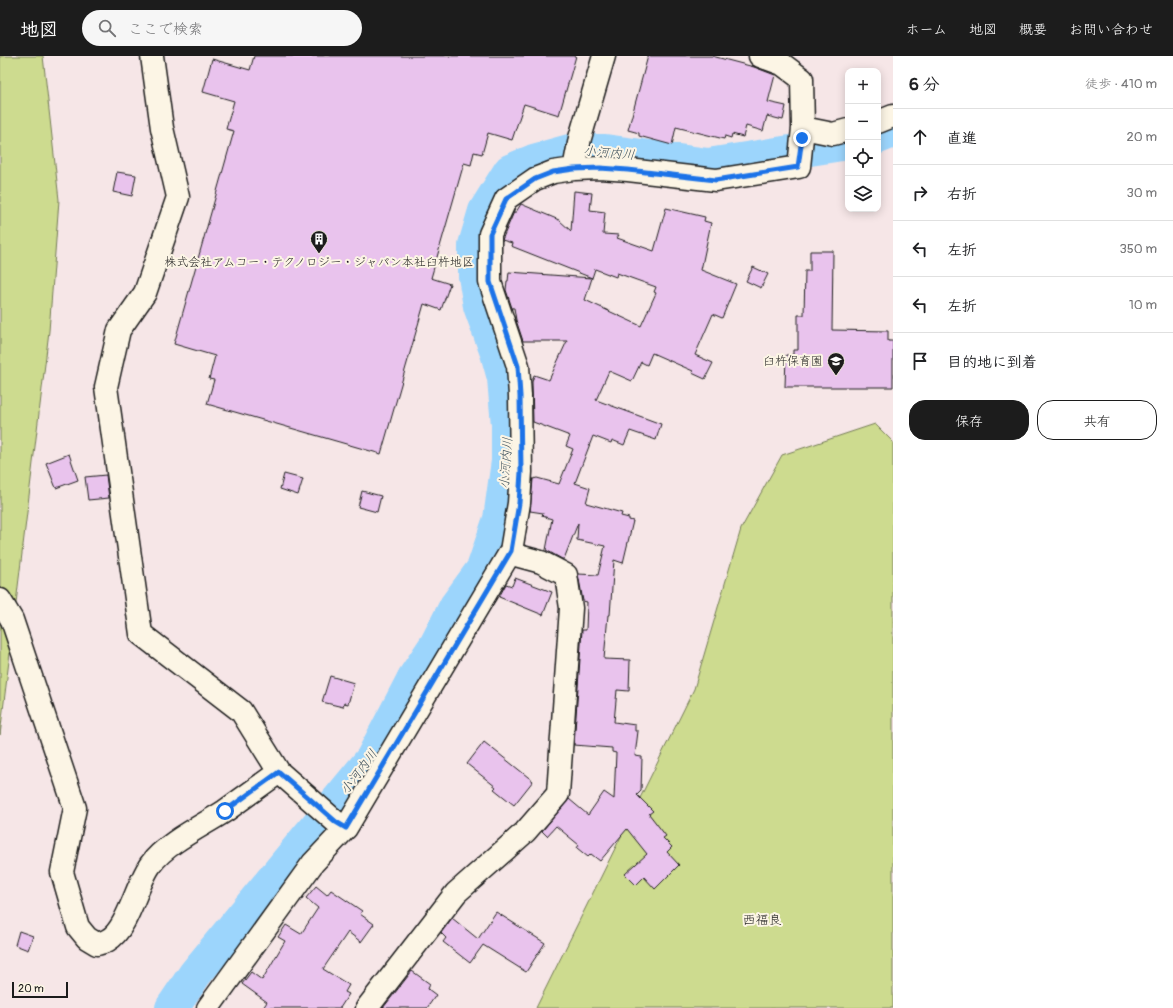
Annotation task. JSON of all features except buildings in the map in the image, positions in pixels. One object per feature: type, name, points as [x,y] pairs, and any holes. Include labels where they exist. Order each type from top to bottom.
[{"type":"street","points":[[152,56],[162,128],[178,197],[145,293],[119,330],[106,387],[141,634],[241,711],[279,772],[341,825]]},
{"type":"street","points":[[208,1008],[341,825],[511,551],[519,503],[521,472],[520,396],[518,366],[490,282],[490,234],[506,199],[535,179],[553,172],[577,155],[604,56]]},
{"type":"street","points":[[577,155],[600,168],[716,180],[798,167],[802,133],[802,79],[782,64],[760,56]]},
{"type":"street","points":[[881,121],[893,116]]},
{"type":"street","points":[[802,133],[833,134],[845,131]]},
{"type":"street","points":[[367,1008],[456,893],[525,832],[558,794],[571,608],[566,575],[541,562],[519,556],[511,551]]},
{"type":"street","points":[[0,600],[12,620],[75,808],[62,872],[78,927],[86,938],[97,944],[109,940],[123,922],[150,864],[158,855],[225,811],[279,772]]},
{"type":"green space","points":[[0,56],[43,56],[59,200],[49,331],[0,735]]},
{"type":"green space","points":[[875,424],[893,442],[893,1008],[536,1008],[694,689],[741,529],[782,455]]},
{"type":"waterway","name":"小河内川","points":[[881,136],[893,131]]},
{"type":"waterway","name":"小河内川","points":[[172,1008],[195,974],[372,759],[414,678],[436,645],[456,606],[483,569],[500,519],[508,461],[508,425],[504,378],[497,353],[480,306],[475,276],[475,245],[485,211],[510,171],[534,161],[570,151],[605,151],[708,165],[845,143]]},
{"type":"place","name":"株式会社アムコー・テクノロジー・ジャパン本社臼杵地区","points":[[319,254]]},
{"type":"place","name":"臼杵保育園","points":[[836,376]]},
{"type":"district","name":"西福良","points":[[762,920]]},
{"type":"route","points":[[225,811],[279,772],[336,822],[346,828],[511,551],[519,503],[521,472],[522,425],[518,366],[490,282],[490,234],[506,199],[535,179],[553,172],[574,169],[600,168],[628,170],[716,180],[798,167],[802,138]]}]
